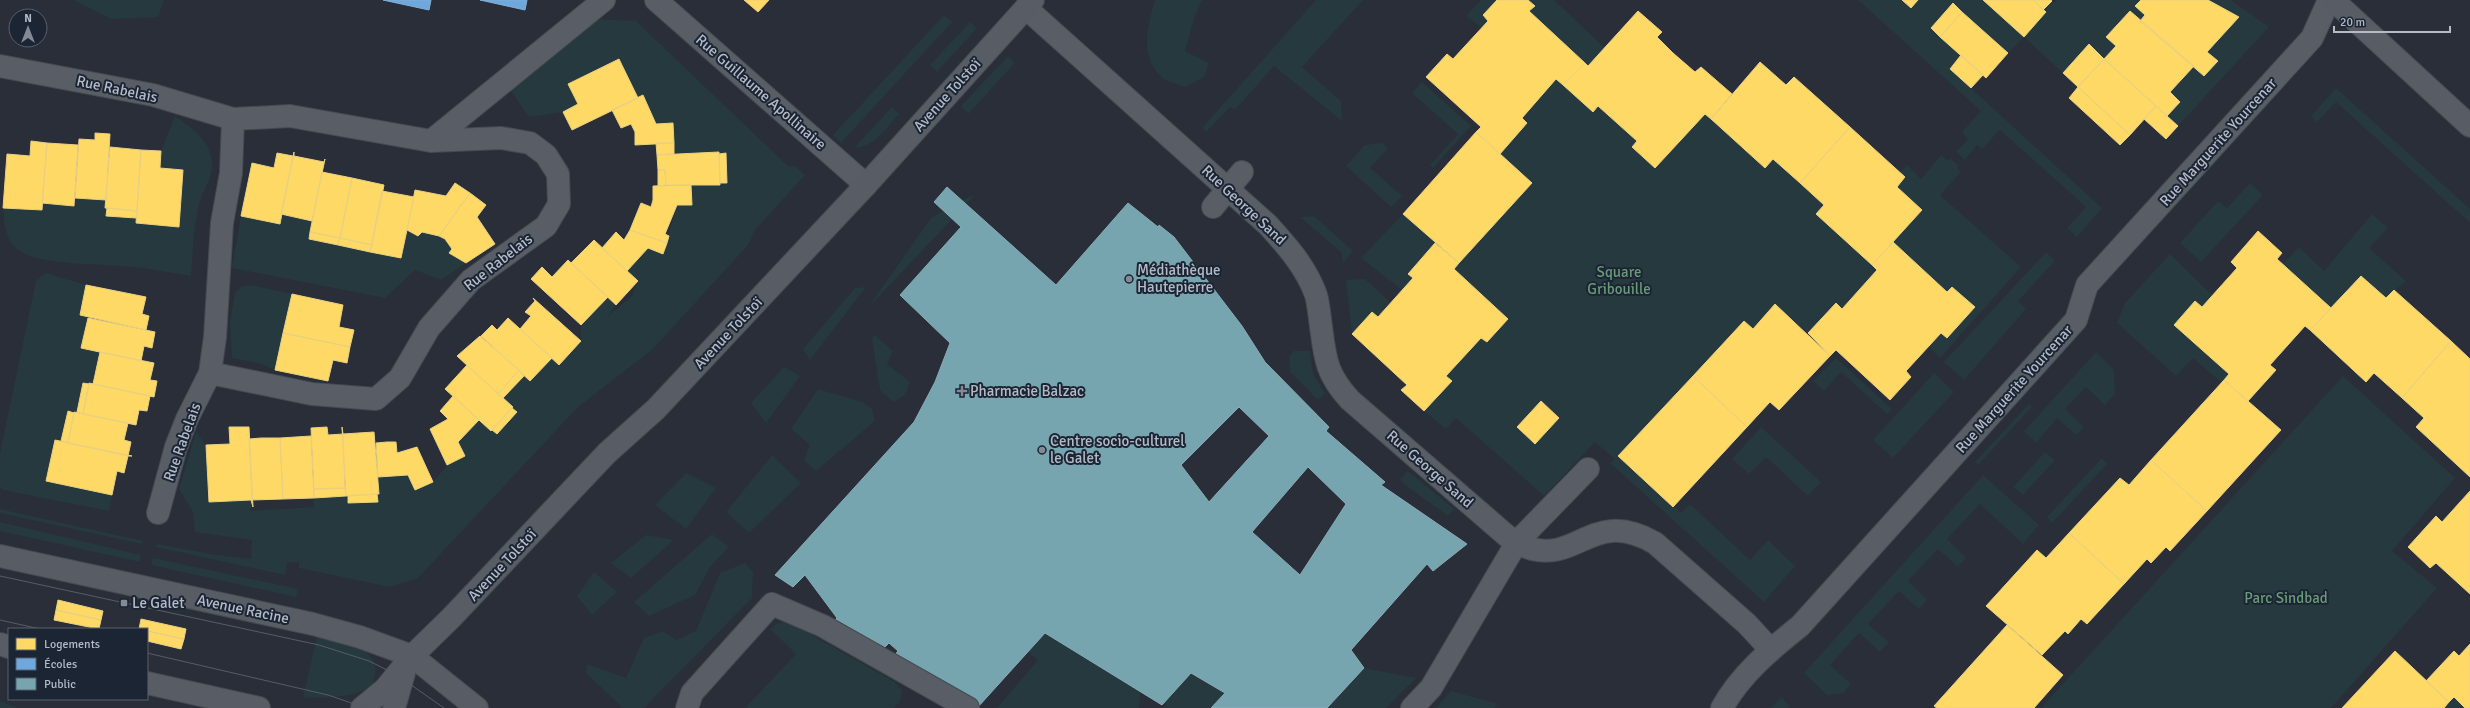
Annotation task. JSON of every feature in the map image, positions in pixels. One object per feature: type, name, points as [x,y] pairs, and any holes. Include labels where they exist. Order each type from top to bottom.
[{"type":"street","points":[[431,141],[604,0]]},
{"type":"street","name":"Rue Guillaume Apollinaire","points":[[656,0],[866,184]]},
{"type":"street","name":"Rue Marguerite Yourcenar","points":[[1722,708],[1728,697],[1770,649],[1800,626],[2076,320],[2087,285],[2312,38],[2329,0]]},
{"type":"street","points":[[2333,0],[2470,126]]},
{"type":"street","name":"Avenue Tolstoï","points":[[412,656],[451,618],[607,452],[656,409],[866,184],[1029,4]]},
{"type":"street","name":"Rue George Sand","points":[[1029,4],[1227,189],[1268,225],[1293,252],[1309,278],[1316,296],[1327,367],[1336,385],[1350,400],[1512,539],[1532,549],[1548,550],[1563,548],[1608,530],[1641,534],[1655,543],[1746,624],[1770,649]]},
{"type":"street","name":"Rue Rabelais","points":[[0,66],[153,95],[233,119],[290,116],[431,141],[501,138],[530,143],[546,156],[558,174],[559,204],[546,226],[471,280],[429,328],[400,378],[376,399],[312,394],[210,373]]},
{"type":"street","name":"Rue Rabelais","points":[[158,513],[182,433],[210,373],[215,337],[221,230],[231,173],[233,119]]},
{"type":"street","points":[[1213,207],[1242,172]]},
{"type":"street","points":[[1412,708],[1431,688],[1512,539],[1588,469]]},
{"type":"street","name":"Avenue Racine","points":[[0,556],[313,624],[360,637],[412,656],[477,708]]},
{"type":"street","points":[[687,708],[692,693],[772,604],[823,626],[968,708]]},
{"type":"street","points":[[362,708],[385,690],[412,656]]},
{"type":"street","points":[[394,708],[402,678],[412,656]]},
{"type":"street","points":[[148,683],[259,708]]},
{"type":"green space","points":[[73,0],[164,0],[158,17],[111,19]]},
{"type":"green space","points":[[1155,0],[1202,0],[1194,18],[1185,51],[1209,63],[1204,77],[1186,87],[1165,80],[1156,72],[1151,63],[1147,43],[1149,21]]},
{"type":"green space","points":[[1316,0],[1363,0],[1302,67],[1341,101],[1342,121],[1274,66],[1235,110],[1230,107],[1206,132],[1202,128]]},
{"type":"green space","points":[[1481,0],[1497,0],[1483,15],[1488,21],[1482,28],[1466,16]]},
{"type":"green space","points":[[1528,0],[1554,0],[1605,48],[1588,66],[1529,11],[1534,6]]},
{"type":"green space","points":[[1858,0],[1902,0],[1911,8],[1918,0],[1983,0],[2024,37],[2008,53],[1962,12],[1931,28],[1961,55],[1950,69],[2102,208],[2077,237],[2067,228],[2086,207],[2000,130],[1982,149],[1977,145],[1965,160],[1956,152],[1968,139],[1962,132],[1981,111]]},
{"type":"green space","points":[[2057,0],[2141,0],[2136,6],[2145,15],[2140,21],[2130,12],[2106,36],[2116,46],[2104,59],[2089,45],[2063,73],[2024,37],[2046,12],[2043,10],[2052,1],[2054,2]]},
{"type":"green space","points":[[2208,0],[2231,0],[2269,27],[2178,126],[2167,116],[2180,102],[2170,92],[2194,66],[2217,61],[2207,52]]},
{"type":"green space","points":[[944,15],[952,22],[841,143],[833,135]]},
{"type":"green space","points":[[597,19],[636,21],[789,167],[795,166],[805,175],[755,230],[748,245],[653,349],[577,408],[418,578],[390,587],[299,568],[299,562],[287,562],[285,575],[156,547],[157,544],[217,555],[251,559],[252,540],[195,532],[193,512],[179,489],[196,432],[206,445],[209,502],[252,500],[250,511],[314,507],[314,498],[346,496],[348,503],[377,502],[378,477],[408,475],[415,490],[433,482],[447,465],[464,456],[458,442],[479,420],[497,434],[517,413],[503,398],[524,376],[530,381],[552,358],[559,364],[581,341],[581,325],[608,297],[616,305],[608,316],[632,296],[638,281],[627,271],[648,248],[663,254],[677,205],[692,204],[691,186],[727,183],[726,153],[674,154],[673,123],[656,124],[643,95],[638,98],[619,59],[568,84],[578,104],[563,112],[529,117],[511,91]]},
{"type":"green space","points":[[970,22],[977,28],[937,72],[930,65]]},
{"type":"green space","points":[[1008,56],[1015,63],[968,114],[961,106]]},
{"type":"green space","name":"Square Gribouille","points":[[1556,79],[1593,111],[1598,106],[1637,141],[1632,147],[1655,168],[1705,114],[1765,168],[1773,159],[1824,205],[1816,214],[1877,270],[1842,309],[1835,303],[1808,333],[1775,304],[1753,329],[1743,321],[1619,456],[1681,513],[1690,504],[1750,560],[1768,540],[1795,566],[1764,602],[1610,463],[1615,459],[1595,442],[1544,496],[1456,418],[1446,429],[1424,411],[1452,381],[1446,376],[1481,338],[1488,342],[1508,319],[1454,269],[1532,183],[1500,154],[1527,123],[1522,118]]},
{"type":"green space","points":[[1422,82],[1471,126],[1433,168],[1430,165],[1458,134],[1412,93]]},
{"type":"green space","points":[[2336,88],[2470,209],[2470,223],[2336,102],[2317,122],[2311,116]]},
{"type":"green space","points":[[892,107],[899,114],[885,131],[868,144],[854,148]]},
{"type":"green space","points":[[175,117],[199,135],[209,150],[212,158],[210,177],[200,201],[196,217],[191,276],[134,267],[75,264],[44,260],[20,251],[11,243],[6,232],[3,208],[42,210],[42,203],[74,206],[75,198],[106,200],[106,216],[136,218],[136,223],[179,226],[183,170],[160,168],[161,151]]},
{"type":"green space","points":[[1381,143],[1388,148],[1370,168],[1402,196],[1391,207],[1346,166],[1365,145]]},
{"type":"green space","points":[[1941,155],[1948,161],[1950,158],[1959,166],[1957,168],[1961,172],[1940,195],[2021,267],[1940,358],[1929,347],[1941,333],[1947,338],[1975,307],[1952,287],[1947,292],[1893,242],[1922,210],[1897,187],[1905,178],[1900,173],[1907,165],[1921,179]]},
{"type":"green space","points":[[2250,183],[2263,195],[2201,262],[2180,243],[2218,201],[2227,208]]},
{"type":"green space","points":[[971,196],[973,197],[867,309],[931,218]]},
{"type":"green space","points":[[281,214],[312,221],[309,239],[401,257],[407,230],[417,236],[422,232],[445,239],[452,249],[449,253],[466,263],[441,280],[415,270],[385,298],[232,268],[241,216],[279,224]]},
{"type":"green space","points":[[1403,214],[1435,243],[1408,273],[1413,278],[1402,290],[1361,258]]},
{"type":"green space","points":[[2372,214],[2388,228],[2369,248],[2406,281],[2386,298],[2361,276],[2331,308],[2283,264],[2299,247],[2324,271]]},
{"type":"green space","points":[[1314,216],[1353,251],[1343,263],[1342,253],[1300,217]]},
{"type":"green space","points":[[2046,252],[2055,261],[2018,301],[2026,309],[1964,380],[1944,362]]},
{"type":"green space","points":[[2170,254],[2212,295],[2202,307],[2195,301],[2174,325],[2229,374],[2222,383],[2193,358],[2176,376],[2117,323],[2125,303]]},
{"type":"green space","points":[[46,273],[86,285],[80,315],[88,318],[81,348],[100,352],[93,384],[83,383],[77,412],[68,411],[61,441],[55,440],[46,481],[112,495],[109,511],[3,490],[0,487],[0,453],[36,281]]},
{"type":"green space","points":[[1365,279],[1391,303],[1378,317],[1372,312],[1352,334],[1346,280]]},
{"type":"green space","points":[[250,285],[292,294],[275,370],[262,364],[232,358],[230,323],[235,292],[241,287]]},
{"type":"green space","points":[[866,287],[810,360],[803,349],[855,288]]},
{"type":"green space","points":[[875,335],[893,351],[887,364],[910,382],[905,395],[893,402],[880,390],[872,338]]},
{"type":"green space","points":[[1294,351],[1310,351],[1313,374],[1325,394],[1318,400],[1290,372],[1289,356]]},
{"type":"green space","points":[[2096,352],[2114,370],[2115,394],[2105,405],[2086,387],[2065,409],[2084,427],[2076,435],[2057,418],[2036,443],[2024,431]]},
{"type":"green space","points":[[1836,358],[1892,409],[1887,414],[1841,372],[1824,391],[1813,381]]},
{"type":"green space","points":[[784,367],[800,376],[766,423],[751,403]]},
{"type":"green space","points":[[1934,373],[1954,392],[1893,458],[1873,440]]},
{"type":"green space","name":"Parc Sindbad","points":[[2343,376],[2455,478],[2392,551],[2437,588],[2331,708],[2041,708]]},
{"type":"green space","points":[[818,389],[862,402],[872,409],[875,421],[816,471],[804,460],[810,445],[791,429]]},
{"type":"green space","points":[[2029,404],[2032,407],[1978,465],[1975,462]]},
{"type":"green space","points":[[1761,427],[1821,482],[1808,496],[1766,457],[1749,474],[1732,459]]},
{"type":"green space","points":[[2045,452],[2055,460],[2023,495],[2013,487]]},
{"type":"green space","points":[[772,455],[801,483],[749,533],[726,512]]},
{"type":"green space","points":[[2102,458],[2107,464],[2052,523],[2047,517]]},
{"type":"green space","points":[[1408,471],[1454,509],[1448,516],[1401,482],[1401,478]]},
{"type":"green space","points":[[686,473],[716,488],[686,529],[655,505]]},
{"type":"green space","points":[[1983,475],[2039,525],[2023,544],[1980,504],[1947,539],[1966,558],[1958,567],[1938,549],[1908,581],[1927,600],[1919,609],[1899,591],[1868,624],[1889,642],[1880,652],[1859,633],[1830,665],[1851,684],[1843,693],[1827,695],[1804,673]]},
{"type":"green space","points":[[0,509],[143,541],[142,544],[0,513]]},
{"type":"green space","points":[[0,522],[141,555],[140,562],[0,531]]},
{"type":"green space","points":[[712,534],[729,547],[710,567],[695,595],[649,616],[634,602]]},
{"type":"green space","points":[[646,535],[674,540],[631,578],[611,563]]},
{"type":"green space","points":[[153,558],[298,589],[296,597],[151,565]]},
{"type":"green space","points":[[745,563],[753,572],[752,598],[644,708],[623,708],[586,673],[587,664],[626,678],[644,638],[663,631],[676,640],[696,631],[720,573]]},
{"type":"green space","points":[[594,572],[617,592],[592,615],[577,596]]},
{"type":"green space","points":[[787,621],[895,682],[902,691],[900,701],[894,708],[745,708],[796,654],[770,629],[776,624]]},
{"type":"green space","points":[[1045,633],[1140,692],[1139,708],[997,708],[1038,660],[1027,651]]},
{"type":"green space","points":[[317,637],[351,645],[361,649],[369,655],[374,663],[375,673],[372,686],[347,695],[303,698]]},
{"type":"green space","points":[[1364,668],[1416,678],[1386,708],[1327,708]]},
{"type":"green space","points":[[1191,673],[1225,693],[1212,708],[1166,708],[1164,697]]},
{"type":"green space","points":[[1451,691],[1498,704],[1494,708],[1436,708]]},
{"type":"green space","points":[[1782,697],[1790,708],[1771,708]]},
{"type":"green space","points":[[2454,697],[2465,708],[2444,708]]},
{"type":"green space","points":[[0,701],[17,708],[0,708]]},
{"type":"building: Logements","points":[[744,0],[769,0],[758,12]]},
{"type":"building: Logements","points":[[1497,0],[1528,0],[1535,6],[1529,11],[1585,63],[1563,85],[1556,79],[1522,118],[1527,123],[1500,154],[1476,132],[1481,127],[1426,77],[1447,54],[1453,59],[1488,21],[1483,15]]},
{"type":"building: Logements","points":[[1902,0],[1918,0],[1911,8]]},
{"type":"building: Logements","points":[[1983,0],[2033,0],[2046,12],[2024,37]]},
{"type":"building: Logements","points":[[2033,0],[2051,0],[2052,1],[2043,10]]},
{"type":"building: Logements","points":[[2141,0],[2208,0],[2239,17],[2207,52],[2218,61],[2204,76],[2140,21],[2145,15],[2135,6]]},
{"type":"building: Logements","points":[[1953,3],[1962,12],[1940,37],[1931,28]]},
{"type":"building: Logements","points":[[1638,11],[1662,32],[1657,37],[1673,53],[1695,72],[1701,67],[1732,94],[1711,119],[1705,114],[1655,168],[1632,147],[1637,141],[1598,106],[1593,112],[1563,85],[1585,63],[1588,66]]},
{"type":"building: Logements","points":[[2130,11],[2194,66],[2170,92],[2180,102],[2167,116],[2104,59],[2116,46],[2106,37]]},
{"type":"building: Logements","points":[[1962,12],[2008,53],[1986,78],[1940,37]]},
{"type":"building: Logements","points":[[2089,44],[2104,59],[2078,87],[2063,73]]},
{"type":"building: Logements","points":[[1961,55],[1983,75],[1971,88],[1950,69]]},
{"type":"building: Logements","points":[[619,59],[638,98],[572,130],[563,112],[578,104],[568,84]]},
{"type":"building: Logements","points":[[2104,59],[2156,106],[2130,135],[2078,87]]},
{"type":"building: Logements","points":[[1760,62],[1786,85],[1794,77],[1850,127],[1800,183],[1773,159],[1765,168],[1711,119]]},
{"type":"building: Logements","points":[[2078,87],[2130,135],[2120,145],[2069,98]]},
{"type":"building: Logements","points":[[643,95],[656,124],[673,123],[674,143],[635,145],[635,132],[631,124],[621,128],[612,110]]},
{"type":"building: Logements","points":[[2156,106],[2178,126],[2166,139],[2144,119]]},
{"type":"building: Logements","points":[[1850,127],[1905,177],[1897,187],[1922,210],[1872,265],[1816,214],[1824,205],[1800,183]]},
{"type":"building: Logements","points":[[1476,132],[1532,183],[1459,263],[1403,214]]},
{"type":"building: Logements","points":[[95,133],[110,134],[106,200],[75,198],[79,139],[95,140]]},
{"type":"building: Logements","points":[[31,141],[47,143],[42,210],[3,208],[7,154],[30,156]]},
{"type":"building: Logements","points":[[47,143],[78,145],[74,206],[42,203]]},
{"type":"building: Logements","points":[[656,143],[674,143],[674,154],[657,155]]},
{"type":"building: Logements","points":[[110,147],[141,150],[137,211],[105,208]]},
{"type":"building: Logements","points":[[141,150],[161,151],[160,168],[183,170],[179,227],[136,223]]},
{"type":"building: Logements","points":[[294,152],[294,156],[324,162],[325,159],[312,221],[281,214]]},
{"type":"building: Logements","points":[[719,152],[720,185],[666,185],[665,170],[658,170],[657,155]]},
{"type":"building: Logements","points":[[277,153],[293,156],[280,224],[241,216],[252,163],[274,168]]},
{"type":"building: Logements","points":[[726,153],[727,183],[720,183],[719,154]]},
{"type":"building: Logements","points":[[658,170],[665,170],[666,185],[658,186]]},
{"type":"building: Logements","points":[[322,172],[352,178],[340,238],[310,232]]},
{"type":"building: Logements","points":[[352,178],[384,185],[372,245],[340,238]]},
{"type":"building: Logements","points":[[455,183],[470,193],[439,236],[422,232],[418,236],[407,230],[415,190],[446,196]]},
{"type":"building: Logements","points":[[691,185],[692,205],[677,205],[665,234],[669,236],[667,243],[630,230],[641,203],[651,207],[653,200],[653,186]]},
{"type":"building: Logements","points":[[382,191],[414,197],[401,258],[370,252]]},
{"type":"building: Logements","points":[[470,193],[486,205],[477,217],[495,244],[466,263],[449,253],[452,249],[445,239],[439,236]]},
{"type":"building: Logements","points":[[107,208],[137,211],[136,218],[106,216]]},
{"type":"building: Logements","points":[[630,230],[667,243],[663,254],[648,248],[627,271],[602,248],[616,232],[624,240]]},
{"type":"building: Logements","points":[[2258,231],[2282,253],[2277,259],[2331,308],[2310,330],[2305,326],[2270,365],[2276,370],[2248,401],[2224,380],[2229,374],[2174,325],[2195,301],[2202,307],[2237,268],[2231,262]]},
{"type":"building: Logements","points":[[310,232],[340,238],[338,245],[309,239]]},
{"type":"building: Logements","points":[[340,238],[372,245],[370,252],[338,245]]},
{"type":"building: Logements","points":[[594,240],[638,281],[616,305],[571,263]]},
{"type":"building: Logements","points":[[1893,242],[1947,292],[1952,287],[1975,307],[1947,338],[1941,333],[1906,371],[1911,377],[1890,400],[1836,350],[1830,356],[1808,333],[1836,303],[1842,309],[1877,270],[1872,265]]},
{"type":"building: Logements","points":[[1435,243],[1459,263],[1454,269],[1508,319],[1487,342],[1481,338],[1446,376],[1452,381],[1424,411],[1401,390],[1407,385],[1352,334],[1372,312],[1378,317],[1413,278],[1408,274]]},
{"type":"building: Logements","points":[[568,260],[608,297],[581,325],[531,279],[542,267],[552,277]]},
{"type":"building: Logements","points":[[2361,276],[2386,298],[2394,290],[2451,341],[2402,398],[2374,373],[2366,382],[2310,330]]},
{"type":"building: Logements","points":[[86,285],[146,297],[142,314],[149,316],[146,330],[80,315]]},
{"type":"building: Logements","points":[[292,294],[343,305],[339,327],[354,330],[350,347],[283,333]]},
{"type":"building: Logements","points":[[533,298],[581,341],[559,365],[520,329],[531,316],[525,312],[535,301]]},
{"type":"building: Logements","points":[[1775,304],[1830,356],[1779,410],[1770,402],[1747,427],[1693,376],[1744,321],[1753,329]]},
{"type":"building: Logements","points":[[88,318],[155,332],[152,348],[144,346],[141,361],[81,348]]},
{"type":"building: Logements","points":[[508,318],[552,358],[530,381],[481,336],[492,325],[497,330]]},
{"type":"building: Logements","points":[[283,333],[350,347],[347,363],[333,360],[328,381],[275,370]]},
{"type":"building: Logements","points":[[480,336],[519,370],[498,394],[457,356]]},
{"type":"building: Logements","points":[[2451,341],[2470,359],[2470,477],[2416,427],[2424,418],[2402,398]]},
{"type":"building: Logements","points":[[100,352],[154,363],[150,380],[157,381],[154,397],[93,384]]},
{"type":"building: Logements","points":[[467,365],[513,407],[491,431],[445,389]]},
{"type":"building: Logements","points":[[519,370],[524,376],[503,398],[498,394]]},
{"type":"building: Logements","points":[[1693,376],[1747,427],[1673,507],[1618,456]]},
{"type":"building: Logements","points":[[2224,380],[2281,430],[2207,511],[2151,460]]},
{"type":"building: Logements","points":[[83,383],[89,384],[83,414],[77,412]]},
{"type":"building: Logements","points":[[89,383],[150,396],[147,411],[139,410],[136,425],[83,414]]},
{"type":"building: Logements","points":[[453,396],[479,420],[458,442],[465,456],[447,465],[430,429],[448,419],[440,411]]},
{"type":"building: Logements","points":[[1541,401],[1559,418],[1535,444],[1517,427]]},
{"type":"building: Logements","points":[[512,408],[517,412],[497,434],[492,430]]},
{"type":"building: Logements","points":[[68,411],[74,413],[68,443],[61,441]]},
{"type":"building: Logements","points":[[74,412],[128,423],[124,440],[131,442],[128,456],[68,443]]},
{"type":"building: Logements","points":[[229,427],[249,427],[253,507],[251,500],[209,502],[206,445],[230,444]]},
{"type":"building: Logements","points":[[327,427],[328,435],[343,434],[345,488],[314,489],[311,428]]},
{"type":"building: Logements","points":[[342,427],[343,434],[374,432],[379,494],[346,496]]},
{"type":"building: Logements","points":[[311,436],[314,498],[283,499],[280,438]]},
{"type":"building: Logements","points":[[280,438],[283,499],[252,500],[249,439]]},
{"type":"building: Logements","points":[[55,440],[132,456],[128,456],[124,473],[117,471],[112,495],[46,481]]},
{"type":"building: Logements","points":[[396,442],[397,453],[417,447],[433,482],[415,490],[408,475],[378,477],[376,443]]},
{"type":"building: Logements","points":[[2151,460],[2207,511],[2170,551],[2166,547],[2151,563],[2147,559],[2124,584],[2069,533],[2120,478],[2129,485]]},
{"type":"building: Logements","points":[[345,488],[346,496],[314,498],[314,489]]},
{"type":"building: Logements","points":[[2470,491],[2470,594],[2436,563],[2430,568],[2408,547],[2436,516],[2442,522]]},
{"type":"building: Logements","points":[[377,494],[378,502],[348,503],[348,496]]},
{"type":"building: Logements","points":[[2069,533],[2124,584],[2087,624],[2081,619],[2068,634],[2065,631],[2042,655],[1986,606],[2037,550],[2046,558]]},
{"type":"building: Logements","points":[[58,600],[103,611],[101,620],[56,610]]},
{"type":"building: Logements","points":[[56,610],[101,620],[99,628],[94,628],[54,620]]},
{"type":"building: Logements","points":[[141,619],[186,629],[184,639],[148,631],[148,628],[139,628]]},
{"type":"building: Logements","points":[[2007,625],[2063,675],[2034,708],[1937,708],[1934,706]]},
{"type":"building: Logements","points":[[148,631],[184,639],[181,649],[148,641]]},
{"type":"building: Logements","points":[[2470,644],[2470,708],[2465,708],[2454,697],[2449,702],[2426,681],[2454,651],[2459,656]]},
{"type":"building: Logements","points":[[2395,651],[2449,702],[2444,708],[2342,708]]},
{"type":"building: Écoles","points":[[383,0],[431,0],[429,10]]},
{"type":"building: Écoles","points":[[480,0],[527,0],[525,10]]},
{"type":"building: Public","name":"Centre socio-culturel le Galet","points":[[947,187],[1056,285],[1128,203],[1158,227],[1159,225],[1174,237],[1242,326],[1265,362],[1329,427],[1326,431],[1385,482],[1381,485],[1467,544],[1433,571],[1427,564],[1351,650],[1364,668],[1327,708],[1211,708],[1225,693],[1191,673],[1162,705],[1045,633],[978,707],[894,656],[898,651],[889,643],[883,649],[883,647],[835,620],[837,618],[805,575],[793,587],[775,575],[914,422],[935,382],[950,343],[900,295],[961,227],[934,202]],"holes":[[[1239,407],[1269,436],[1209,502],[1181,465]],[[1308,467],[1346,504],[1300,575],[1252,532]]]},
{"type":"tram line","points":[[0,576],[319,645],[369,661],[397,675],[444,708]]},
{"type":"tram line","points":[[0,620],[36,628]]},
{"type":"tram line","points":[[148,653],[328,695],[366,708]]},
{"type":"place","name":"Médiathèque Hautepierre","points":[[1129,279]]},
{"type":"place","name":"Pharmacie Balzac","points":[[962,391]]},
{"type":"place","name":"Centre socio-culturel le Galet","points":[[1042,450]]},
{"type":"place","name":"Le Galet","points":[[124,603]]}]
